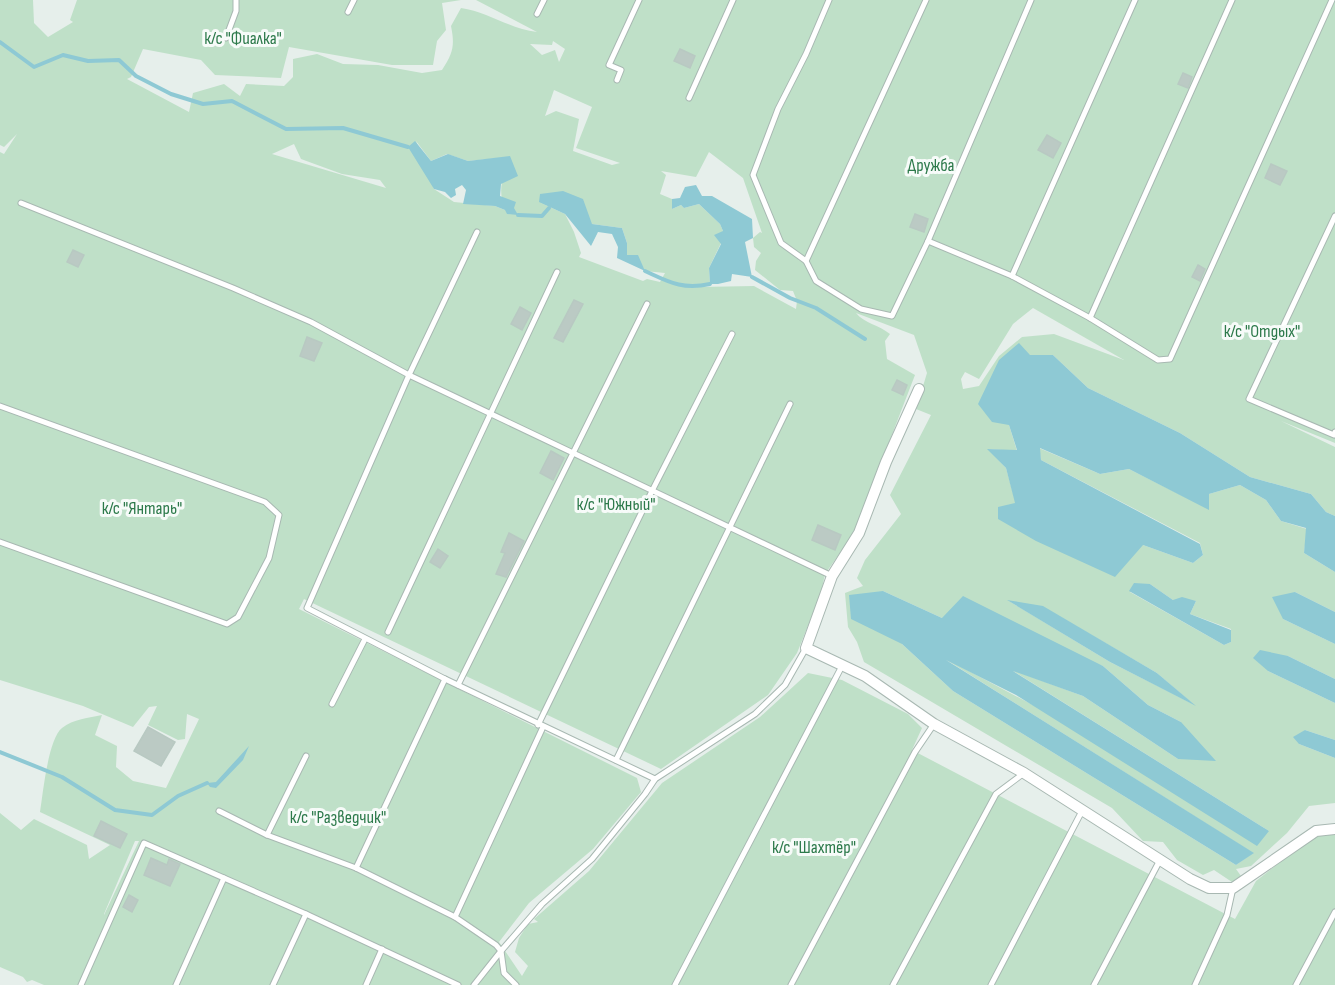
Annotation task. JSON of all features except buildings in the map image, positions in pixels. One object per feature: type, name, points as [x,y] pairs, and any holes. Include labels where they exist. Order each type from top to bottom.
[{"type":"street","points":[[919,389],[886,462],[859,533],[832,576],[806,648],[865,676],[934,724],[1024,774],[1190,879],[1209,888],[1233,888],[1316,831],[1335,829]]},
{"type":"lane","points":[[226,38],[236,11],[236,0]]},
{"type":"lane","points":[[348,12],[354,0]]},
{"type":"lane","points":[[537,14],[544,0]]},
{"type":"lane","points":[[617,80],[621,70],[609,65],[639,0]]},
{"type":"lane","points":[[689,98],[733,0]]},
{"type":"lane","points":[[829,0],[806,54],[778,109],[753,175],[781,243],[806,261],[816,281],[861,309],[892,316],[928,241],[1031,0]]},
{"type":"lane","points":[[806,261],[926,0]]},
{"type":"lane","points":[[1012,276],[1135,0]]},
{"type":"lane","points":[[1090,318],[1232,0]]},
{"type":"lane","points":[[928,241],[1012,276],[1090,318],[1158,360],[1170,359],[1332,0]]},
{"type":"lane","points":[[21,203],[233,288],[311,322],[409,375],[832,576]]},
{"type":"lane","points":[[1335,216],[1249,399],[1334,435],[1335,432]]},
{"type":"lane","points":[[477,232],[409,375],[307,608],[445,679],[655,778]]},
{"type":"lane","points":[[388,632],[557,272]]},
{"type":"lane","points":[[458,685],[647,304]]},
{"type":"lane","points":[[455,917],[541,725],[652,491],[732,334]]},
{"type":"lane","points":[[616,760],[790,404]]},
{"type":"lane","points":[[0,406],[265,502],[279,515],[269,558],[238,616],[227,624],[0,542]]},
{"type":"lane","points":[[332,704],[365,639]]},
{"type":"lane","points":[[474,985],[542,904],[592,859],[645,794],[655,778],[754,714],[785,684],[806,648]]},
{"type":"lane","points":[[675,985],[842,666]]},
{"type":"lane","points":[[356,868],[445,679]]},
{"type":"lane","points":[[791,985],[915,752],[934,724]]},
{"type":"lane","points":[[267,835],[306,756]]},
{"type":"lane","points":[[893,985],[996,794],[1024,774]]},
{"type":"lane","points":[[991,985],[1083,811]]},
{"type":"lane","points":[[219,812],[267,835],[356,868],[455,917],[496,945],[501,951],[504,972],[516,985]]},
{"type":"lane","points":[[81,985],[144,843],[306,914],[458,985]]},
{"type":"lane","points":[[1094,985],[1160,860]]},
{"type":"lane","points":[[176,985],[224,878]]},
{"type":"lane","points":[[1195,985],[1227,915],[1233,888]]},
{"type":"lane","points":[[1296,985],[1335,912]]},
{"type":"lane","points":[[273,985],[306,914]]},
{"type":"lane","points":[[366,985],[382,949]]},
{"type":"green space","points":[[0,0],[33,0],[34,23],[48,37],[73,22],[70,20],[77,0],[461,0],[442,3],[446,30],[437,41],[433,65],[392,65],[289,47],[281,78],[215,75],[201,60],[143,49],[131,77],[127,79],[189,112],[193,93],[224,84],[240,96],[246,84],[284,86],[293,77],[293,59],[317,54],[343,64],[378,65],[422,73],[442,70],[452,49],[451,26],[461,8],[518,28],[537,32],[476,0],[1335,0],[1335,443],[1281,421],[1335,447],[1335,516],[1326,512],[1311,494],[1250,477],[1180,433],[1088,388],[1053,355],[1009,425],[1017,451],[988,449],[1006,468],[1016,504],[1193,563],[1203,555],[1200,543],[1041,460],[1039,448],[1100,474],[1129,469],[1209,509],[1209,494],[1240,485],[1266,500],[1281,521],[1307,529],[1304,553],[1335,572],[1335,612],[1295,592],[1283,619],[1335,644],[1335,679],[1288,656],[1268,671],[1335,703],[1335,740],[1305,730],[1299,744],[1335,758],[1335,803],[1309,806],[1287,833],[1251,866],[1236,869],[1241,876],[1232,882],[1214,870],[1203,875],[1177,860],[1163,842],[1143,841],[1112,808],[864,662],[857,642],[848,627],[845,593],[863,586],[857,578],[865,560],[901,514],[890,495],[931,415],[916,409],[927,373],[914,335],[856,313],[890,334],[885,341],[887,359],[915,375],[854,533],[825,574],[821,593],[797,653],[768,695],[661,769],[304,599],[299,609],[637,778],[641,792],[593,849],[529,903],[499,942],[522,976],[528,966],[515,952],[519,938],[528,924],[538,922],[534,919],[589,871],[662,783],[760,717],[808,673],[842,680],[908,714],[922,728],[912,750],[1235,919],[1256,881],[1315,835],[1335,834],[1335,985],[44,985],[32,980],[27,982],[23,977],[0,967],[0,813],[21,830],[34,819],[87,845],[89,859],[110,845],[40,812],[47,767],[57,734],[71,723],[102,715],[95,735],[117,746],[116,767],[133,781],[166,788],[199,719],[187,714],[185,739],[178,740],[148,725],[157,706],[149,707],[133,727],[83,706],[0,680],[0,152],[4,154],[17,134],[4,147],[0,145]],"holes":[[[553,41],[565,49],[559,62],[555,50],[542,55],[530,44],[552,45]],[[554,90],[592,107],[576,148],[620,163],[612,165],[573,151],[579,119],[556,111],[545,116]],[[416,141],[431,161],[447,154],[468,161],[510,157],[501,189],[505,210],[495,206],[454,202],[434,189]],[[294,144],[301,159],[342,174],[380,180],[386,188],[272,154]],[[709,152],[743,178],[762,233],[760,232],[753,238],[754,247],[761,253],[756,261],[755,270],[780,290],[793,291],[797,301],[796,309],[754,286],[700,287],[710,284],[709,268],[721,243],[723,231],[720,224],[699,204],[684,208],[681,205],[672,209],[672,199],[660,194],[666,175],[661,171],[696,177]],[[539,202],[592,224],[622,228],[627,243],[626,256],[636,255],[645,271],[665,273],[660,282],[647,279],[643,281],[579,257],[581,253],[565,214]],[[1033,308],[1124,360],[1054,334],[1022,337],[999,356],[979,386],[963,389],[961,379],[965,372],[979,379],[1013,324]],[[1150,584],[1173,600],[1196,601],[1190,614],[1231,629],[1231,642],[1224,645],[1130,592]],[[883,591],[942,618],[1103,666],[1148,705],[1181,722],[1178,759],[1083,696],[1010,669],[1269,831],[937,654],[1253,853],[1236,865],[953,691],[902,644]],[[1009,601],[1043,607],[1157,673],[1193,704],[1110,662]],[[135,841],[139,841],[104,915]]]},
{"type":"water","points":[[415,141],[431,161],[448,154],[468,161],[510,156],[518,176],[501,184],[500,196],[516,202],[514,208],[518,215],[507,214],[505,210],[495,206],[463,204],[466,190],[462,185],[455,189],[456,195],[451,198],[445,192],[434,189],[408,147]]},
{"type":"water","points":[[696,185],[702,196],[712,196],[752,219],[753,238],[745,242],[752,277],[732,274],[731,281],[710,284],[709,268],[721,244],[714,235],[723,231],[720,224],[699,204],[684,208],[681,205],[672,209],[672,199],[680,198],[685,187]]},
{"type":"water","points":[[563,191],[583,199],[592,224],[622,228],[627,243],[627,255],[638,255],[645,271],[617,258],[618,247],[612,234],[598,232],[591,246],[565,214],[539,202],[540,194]]},
{"type":"water","points":[[1019,343],[1030,355],[1053,355],[1088,388],[1180,433],[1250,477],[1311,494],[1326,512],[1335,516],[1335,572],[1304,553],[1306,528],[1281,521],[1266,500],[1240,485],[1209,494],[1209,510],[1129,469],[1100,474],[1040,448],[1041,460],[1200,544],[1203,555],[1193,563],[1143,545],[1115,577],[1036,541],[998,519],[998,507],[1015,503],[1006,468],[987,449],[1017,450],[1009,425],[992,422],[978,404],[999,360]]},
{"type":"water","points":[[1134,583],[1150,584],[1173,600],[1182,597],[1196,601],[1190,614],[1231,630],[1231,642],[1224,645],[1129,591]]},
{"type":"water","points":[[883,591],[942,618],[963,596],[1103,666],[1148,705],[1181,722],[1216,761],[1178,759],[1083,696],[1013,671],[1269,831],[1257,846],[1016,695],[946,660],[1254,853],[1236,865],[953,691],[902,644],[851,619],[849,595]]},
{"type":"water","points":[[1295,592],[1335,612],[1335,644],[1283,619],[1272,597]]},
{"type":"water","points":[[1007,600],[1043,606],[1157,673],[1196,706],[1110,662]]},
{"type":"water","points":[[1260,650],[1288,656],[1335,679],[1335,703],[1268,671],[1253,658]]},
{"type":"water","points":[[1305,730],[1335,740],[1335,758],[1299,744],[1293,737]]},
{"type":"water","points":[[249,746],[243,760],[216,788],[210,787],[207,783],[216,782]]},
{"type":"waterway","points":[[0,42],[34,67],[63,55],[88,61],[119,60],[136,76],[171,94],[203,104],[232,101],[286,129],[343,128],[408,147]]},
{"type":"waterway","points":[[518,215],[542,216],[549,208]]},
{"type":"waterway","points":[[645,271],[669,282],[683,285],[710,284]]},
{"type":"waterway","points":[[752,277],[790,298],[816,308],[865,339]]},
{"type":"waterway","points":[[0,752],[62,777],[115,810],[152,815],[178,796],[207,783]]},
{"type":"park label","name":"к/с \"Фиалка\"","points":[[243,38]]},
{"type":"park label","name":"Дружба","points":[[931,165]]},
{"type":"park label","name":"к/с \"Отдых\"","points":[[1262,331]]},
{"type":"park label","name":"к/с \"Южный\"","points":[[616,504]]},
{"type":"park label","name":"к/с \"Янтарь\"","points":[[142,508]]},
{"type":"park label","name":"к/с \"Разведчик\"","points":[[338,817]]},
{"type":"park label","name":"к/с \"Шахтёр\"","points":[[814,847]]}]
